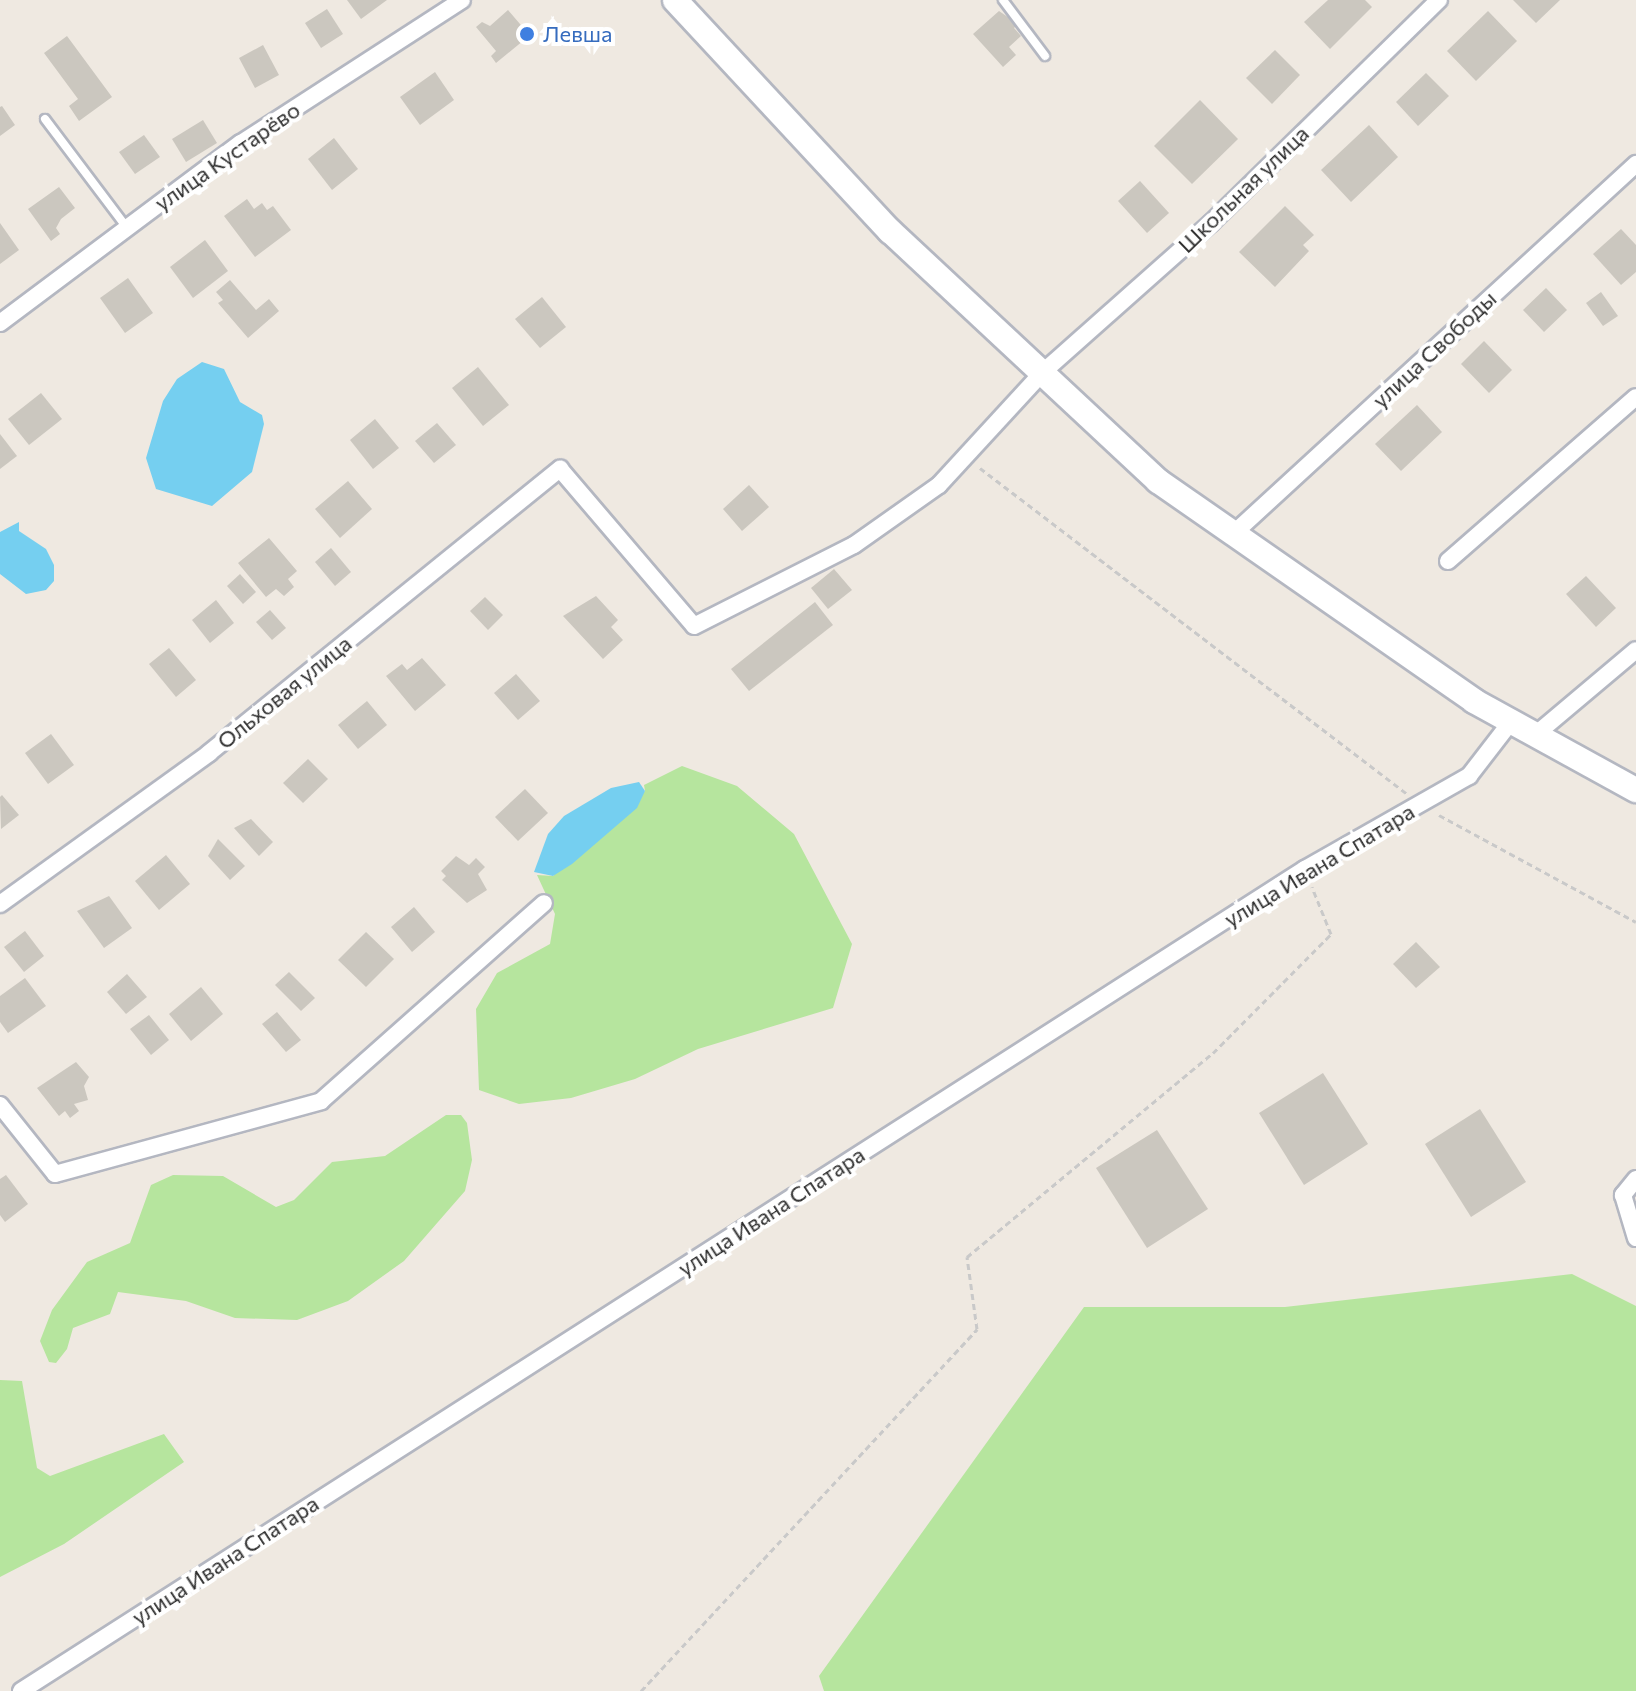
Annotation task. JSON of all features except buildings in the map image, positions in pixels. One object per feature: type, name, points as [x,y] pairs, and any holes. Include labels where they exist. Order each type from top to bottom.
[{"type":"main road","points":[[675,0],[890,231],[1158,481],[1232,535],[1510,723],[1636,790]]},
{"type":"street","name":"улица Кустарёво","points":[[0,323],[241,143],[462,0]]},
{"type":"street","name":"Школьная улица","points":[[560,469],[694,626],[854,545],[939,485],[1042,373],[1211,223],[1439,0]]},
{"type":"street","name":"улица Свободы","points":[[1232,535],[1636,164]]},
{"type":"street","points":[[1448,561],[1636,397]]},
{"type":"street","name":"Ольховая улица","points":[[0,904],[209,753],[560,469]]},
{"type":"street","points":[[1534,736],[1636,650]]},
{"type":"street","name":"улица Ивана Спатара","points":[[21,1691],[1305,869],[1469,776],[1510,723]]},
{"type":"street","points":[[0,1105],[55,1174],[321,1101],[544,903]]},
{"type":"street","points":[[1636,1179],[1623,1195],[1636,1238]]},
{"type":"lane","points":[[1003,0],[1045,56]]},
{"type":"lane","points":[[45,119],[127,228]]},
{"type":"path","points":[[965,457],[1421,804],[1636,922]]},
{"type":"path","points":[[641,1691],[977,1329],[967,1257],[1213,1053],[1331,934],[1305,869]]},
{"type":"green space","points":[[682,766],[737,786],[794,834],[852,944],[833,1008],[698,1049],[635,1079],[571,1098],[519,1104],[479,1090],[476,1009],[497,973],[550,944],[555,914],[537,875],[553,876],[645,791],[644,785]]},
{"type":"green space","points":[[446,1115],[461,1115],[467,1123],[472,1160],[465,1191],[404,1261],[348,1301],[297,1320],[235,1318],[186,1301],[118,1292],[110,1314],[73,1328],[67,1349],[56,1363],[49,1362],[40,1341],[52,1310],[87,1262],[130,1243],[151,1185],[173,1175],[223,1176],[276,1207],[294,1200],[332,1162],[385,1156]]},
{"type":"green space","points":[[1572,1274],[1636,1306],[1636,1691],[824,1691],[819,1676],[1084,1307],[1285,1307]]},
{"type":"green space","points":[[0,1380],[22,1381],[37,1468],[50,1476],[164,1434],[184,1462],[64,1544],[0,1577]]},
{"type":"water","points":[[202,362],[224,369],[240,402],[262,415],[264,424],[252,472],[212,506],[156,489],[146,458],[163,401],[177,379]]},
{"type":"water","points":[[19,522],[19,531],[46,549],[54,565],[54,581],[46,590],[26,594],[0,574],[0,532]]},
{"type":"water","points":[[639,782],[645,791],[637,808],[572,864],[553,876],[534,872],[548,834],[564,816],[611,788]]},
{"type":"place","name":"Левша","points":[[527,34]]}]
